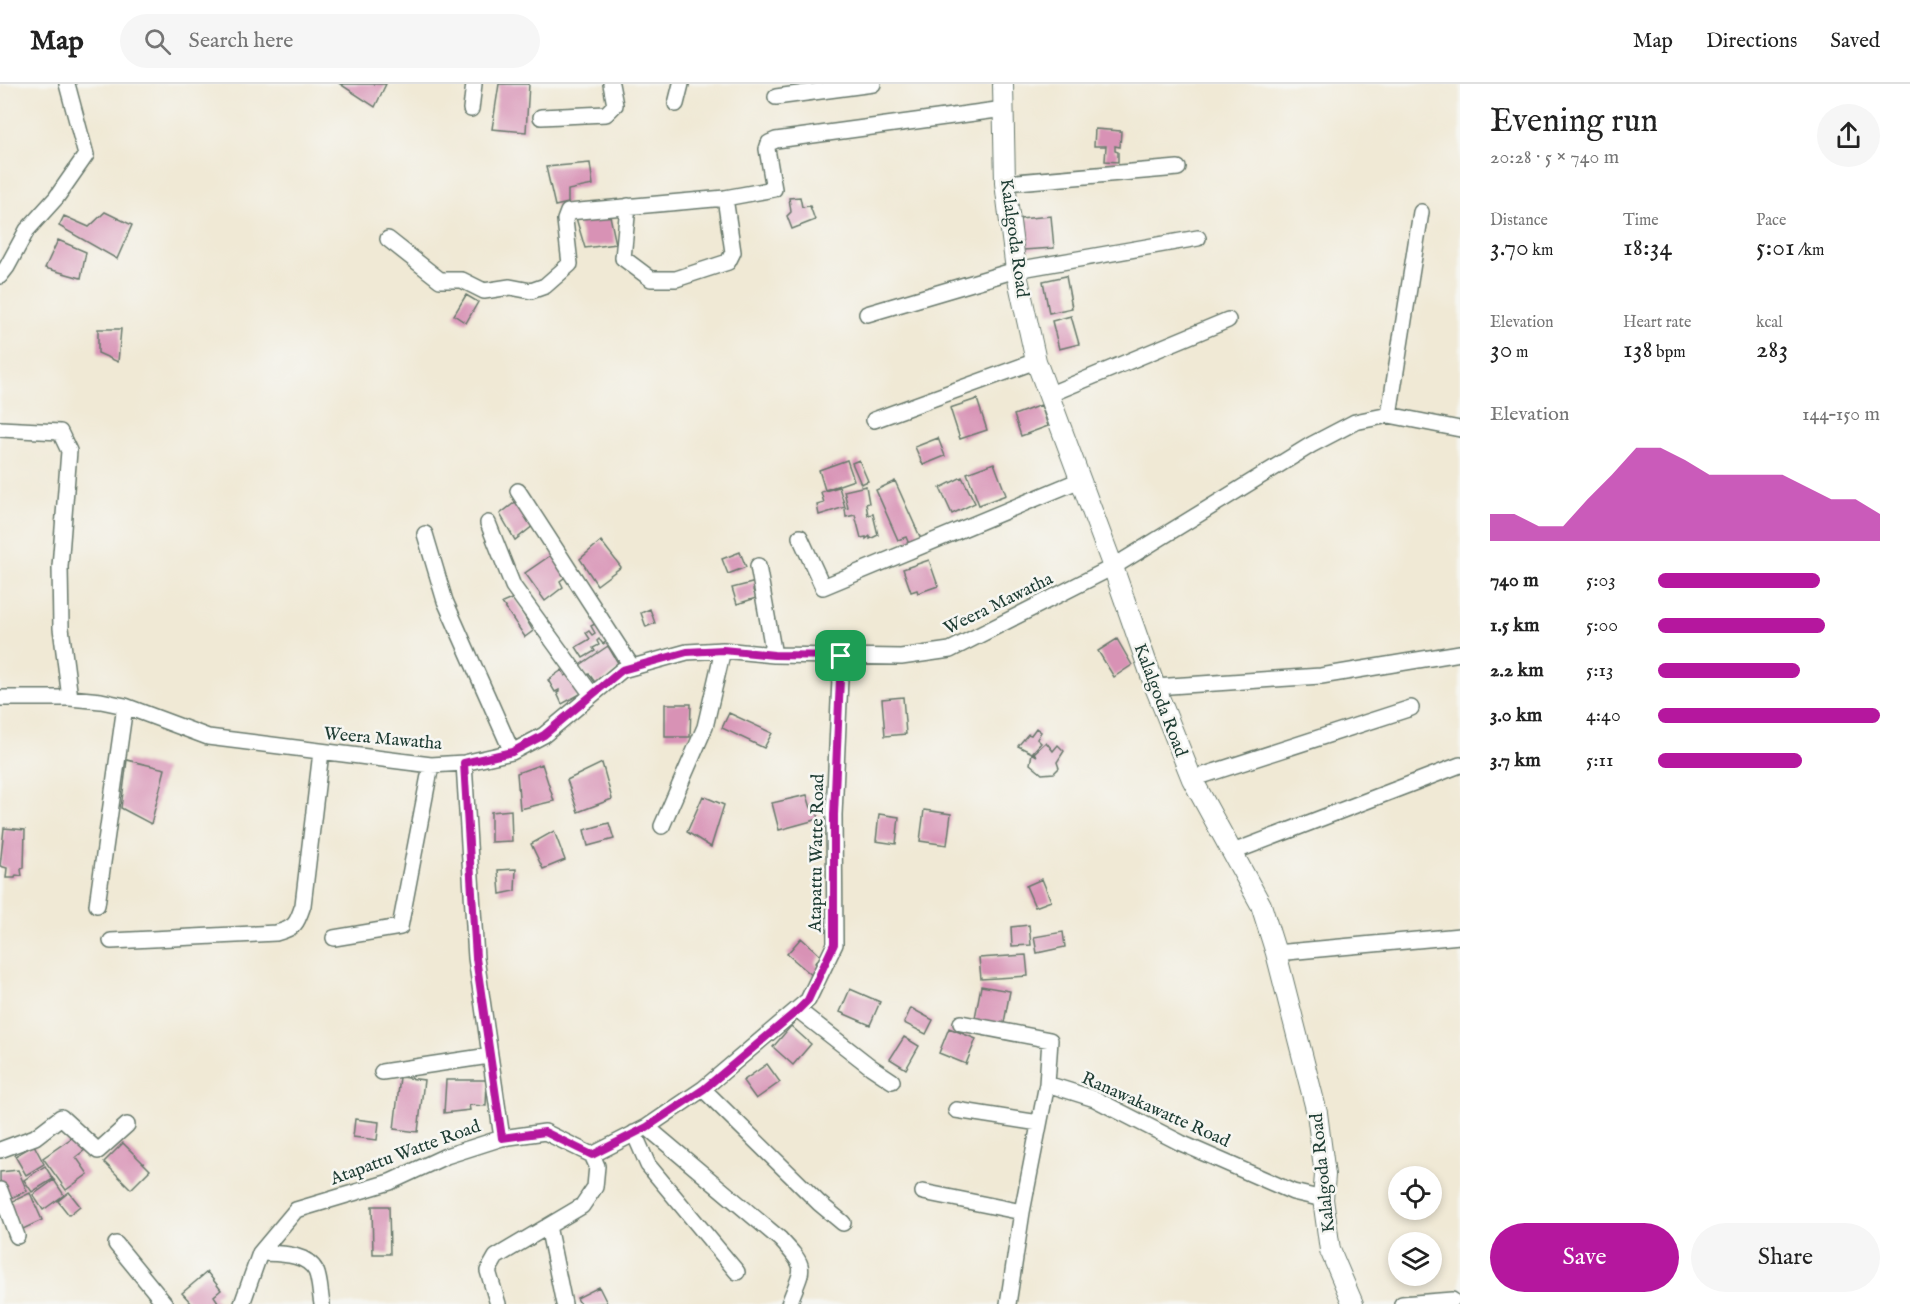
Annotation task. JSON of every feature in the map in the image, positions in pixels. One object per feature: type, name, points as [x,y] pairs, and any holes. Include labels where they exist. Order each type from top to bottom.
[{"type":"street","points":[[0,276],[27,230],[56,198],[86,155],[67,84]]},
{"type":"street","points":[[471,110],[474,84]]},
{"type":"street","points":[[541,117],[606,114],[615,105],[611,84]]},
{"type":"street","points":[[676,104],[681,84]]},
{"type":"street","points":[[776,97],[873,84]]},
{"type":"street","name":"Kalalgoda Road","points":[[1007,84],[1004,109],[1005,183],[1016,270],[1036,361],[1155,687],[1192,778],[1261,905],[1276,953],[1317,1113],[1325,1175],[1323,1199],[1330,1250],[1353,1304]]},
{"type":"street","points":[[388,240],[440,280],[462,280],[484,291],[510,287],[531,291],[545,286],[570,264],[565,220],[568,212],[725,198],[774,189],[767,149],[769,143],[777,140],[1004,109]]},
{"type":"street","points":[[1005,183],[1178,168]]},
{"type":"street","points":[[628,207],[623,258],[651,279],[676,279],[728,262],[733,252],[725,198]]},
{"type":"street","points":[[1421,212],[1389,415],[1460,429]]},
{"type":"street","points":[[867,314],[1016,270],[1198,238]]},
{"type":"street","points":[[1048,395],[1228,320]]},
{"type":"street","points":[[874,420],[1036,361]]},
{"type":"street","name":"Weera Mawatha","points":[[0,698],[70,698],[101,701],[125,706],[207,737],[431,765],[464,763],[512,752],[544,735],[622,670],[687,652],[723,650],[774,655],[902,657],[950,650],[1113,567],[1311,445],[1355,422],[1389,415]]},
{"type":"street","points":[[0,429],[60,432],[69,451],[60,567],[61,628],[70,698]]},
{"type":"street","points":[[800,537],[823,587],[1080,480]]},
{"type":"street","points":[[518,491],[632,667]]},
{"type":"street","points":[[488,523],[513,586],[592,695]]},
{"type":"street","points":[[425,534],[445,601],[512,752]]},
{"type":"street","points":[[758,566],[774,655]]},
{"type":"street","points":[[662,826],[705,727],[723,650]]},
{"type":"street","points":[[1155,687],[1321,676],[1460,653]]},
{"type":"street","name":"Atapattu Watte Road","points":[[242,1304],[260,1253],[296,1210],[390,1182],[446,1156],[502,1138],[545,1132],[592,1155],[640,1130],[704,1089],[808,1000],[834,944],[834,815],[841,656]]},
{"type":"street","points":[[97,905],[125,706]]},
{"type":"street","points":[[1192,778],[1411,708]]},
{"type":"street","points":[[111,941],[276,933],[289,930],[297,922],[303,905],[321,752]]},
{"type":"street","points":[[464,763],[476,958],[502,1138]]},
{"type":"street","points":[[334,938],[400,927],[431,765]]},
{"type":"street","points":[[1233,852],[1460,765]]},
{"type":"street","points":[[1276,953],[1460,936]]},
{"type":"street","points":[[798,1010],[892,1081]]},
{"type":"street","points":[[961,1023],[1050,1040],[1047,1084],[1022,1212],[1008,1304]]},
{"type":"street","points":[[382,1071],[489,1056]]},
{"type":"street","name":"Ranawakawatte Road","points":[[1047,1084],[1095,1099],[1191,1148],[1293,1192],[1323,1199]]},
{"type":"street","points":[[704,1089],[819,1203],[843,1223]]},
{"type":"street","points":[[956,1110],[1039,1123]]},
{"type":"street","points":[[0,1150],[34,1137],[61,1117],[98,1151],[128,1125]]},
{"type":"street","points":[[640,1130],[648,1165],[737,1272]]},
{"type":"street","points":[[640,1130],[780,1239],[799,1259],[802,1269],[789,1304]]},
{"type":"street","points":[[498,1304],[488,1271],[496,1257],[582,1206],[595,1187],[597,1166],[592,1155]]},
{"type":"street","points":[[0,1190],[17,1236]]},
{"type":"street","points":[[923,1192],[1022,1212]]},
{"type":"street","points":[[548,1226],[564,1304]]},
{"type":"street","points":[[116,1244],[165,1304]]},
{"type":"street","points":[[260,1253],[291,1255],[306,1261],[316,1272],[322,1304]]},
{"type":"street","points":[[1402,1304],[1452,1300]]},
{"type":"building","points":[[340,84],[386,84],[375,107]]},
{"type":"building","points":[[499,84],[529,84],[526,132],[492,129]]},
{"type":"building","points":[[1095,129],[1121,131],[1120,147],[1115,146],[1115,151],[1118,152],[1118,162],[1105,161],[1106,146],[1094,146]]},
{"type":"building","points":[[590,163],[593,185],[568,190],[568,203],[555,206],[546,167]]},
{"type":"building","points":[[800,197],[802,207],[810,206],[815,220],[792,229],[787,216],[791,212],[789,198]]},
{"type":"building","points":[[105,212],[132,225],[117,259],[59,226],[64,216],[89,227]]},
{"type":"building","points":[[610,216],[616,244],[585,248],[576,218]]},
{"type":"building","points":[[1051,216],[1054,248],[1023,250],[1020,219]]},
{"type":"building","points":[[58,240],[86,252],[81,278],[45,268]]},
{"type":"building","points":[[1066,276],[1072,308],[1049,313],[1043,281]]},
{"type":"building","points":[[466,295],[478,302],[466,323],[454,315]]},
{"type":"building","points":[[1071,316],[1079,344],[1059,349],[1052,321]]},
{"type":"building","points":[[98,329],[121,329],[118,362],[98,353]]},
{"type":"building","points":[[977,399],[987,430],[960,439],[950,408]]},
{"type":"building","points":[[1041,405],[1048,426],[1021,436],[1014,415]]},
{"type":"building","points":[[938,438],[945,456],[923,465],[915,447]]},
{"type":"building","points":[[847,460],[854,480],[825,490],[819,470]]},
{"type":"building","points":[[859,460],[868,481],[861,484],[852,463]]},
{"type":"building","points":[[994,463],[1006,495],[979,505],[967,473]]},
{"type":"building","points":[[962,477],[975,503],[952,514],[940,488]]},
{"type":"building","points":[[895,481],[921,539],[909,544],[906,537],[898,540],[876,490]]},
{"type":"building","points":[[866,486],[869,503],[866,504],[868,515],[873,514],[878,535],[870,539],[870,536],[866,539],[866,537],[861,538],[855,515],[846,517],[845,509],[848,508],[844,491]]},
{"type":"building","points":[[839,487],[845,507],[819,515],[817,505],[824,503],[821,492]]},
{"type":"building","points":[[518,500],[534,525],[515,540],[500,514]]},
{"type":"building","points":[[601,541],[621,567],[597,585],[580,559]]},
{"type":"building","points":[[740,552],[746,567],[728,574],[722,559]]},
{"type":"building","points":[[554,553],[568,575],[560,581],[563,587],[545,601],[525,573]]},
{"type":"building","points":[[929,560],[938,586],[918,593],[917,590],[911,592],[903,569]]},
{"type":"building","points":[[756,582],[758,589],[753,590],[756,598],[737,604],[732,588]]},
{"type":"building","points":[[514,598],[533,631],[525,637],[502,603]]},
{"type":"building","points":[[650,609],[655,623],[646,627],[641,613]]},
{"type":"building","points":[[600,621],[611,639],[603,644],[599,639],[597,641],[599,645],[593,648],[595,651],[583,658],[576,647],[590,639],[586,633],[589,631],[592,635],[595,633],[591,626]]},
{"type":"building","points":[[1117,639],[1132,665],[1114,677],[1098,651]]},
{"type":"building","points":[[608,646],[621,668],[597,685],[580,665]]},
{"type":"building","points":[[562,670],[565,676],[571,673],[582,693],[562,704],[557,693],[559,690],[555,692],[548,680]]},
{"type":"building","points":[[903,697],[906,734],[885,736],[882,699]]},
{"type":"building","points":[[665,704],[691,704],[690,737],[665,737]]},
{"type":"building","points":[[729,713],[772,733],[764,748],[722,728]]},
{"type":"building","points":[[1036,728],[1041,732],[1037,739],[1041,743],[1032,753],[1018,746],[1028,734],[1031,735]]},
{"type":"building","points":[[1046,742],[1053,751],[1058,745],[1064,751],[1057,762],[1059,768],[1054,773],[1042,774],[1030,764],[1032,753],[1037,756],[1034,753]]},
{"type":"building","points":[[127,760],[165,769],[151,824],[121,808]]},
{"type":"building","points":[[602,763],[612,799],[578,812],[567,780]]},
{"type":"building","points":[[542,764],[554,801],[520,809],[517,773]]},
{"type":"building","points":[[807,795],[811,808],[816,807],[819,819],[779,830],[772,803]]},
{"type":"building","points":[[703,796],[724,805],[711,847],[687,832]]},
{"type":"building","points":[[511,810],[512,841],[491,842],[491,812]]},
{"type":"building","points":[[924,810],[951,814],[947,845],[920,841]]},
{"type":"building","points":[[879,814],[899,817],[896,844],[876,841]]},
{"type":"building","points":[[609,823],[614,839],[588,846],[584,830]]},
{"type":"building","points":[[4,828],[25,830],[22,876],[6,878],[7,868],[0,866]]},
{"type":"building","points":[[554,831],[565,860],[543,869],[531,844]]},
{"type":"building","points":[[516,869],[515,891],[500,894],[498,870]]},
{"type":"building","points":[[1042,879],[1051,901],[1035,907],[1026,886]]},
{"type":"building","points":[[1029,925],[1031,945],[1012,946],[1011,927]]},
{"type":"building","points":[[1063,932],[1065,947],[1037,953],[1034,937]]},
{"type":"building","points":[[801,938],[821,956],[815,963],[821,969],[814,977],[787,954]]},
{"type":"building","points":[[1026,955],[1028,976],[981,979],[979,958]]},
{"type":"building","points":[[981,986],[1010,991],[1003,1028],[974,1023]]},
{"type":"building","points":[[850,989],[880,1002],[870,1025],[840,1012]]},
{"type":"building","points":[[911,1008],[933,1020],[926,1034],[904,1023]]},
{"type":"building","points":[[791,1026],[811,1044],[793,1065],[773,1047]]},
{"type":"building","points":[[949,1028],[976,1039],[966,1064],[939,1053]]},
{"type":"building","points":[[904,1037],[919,1046],[906,1069],[890,1059]]},
{"type":"building","points":[[767,1064],[780,1082],[756,1099],[743,1081]]},
{"type":"building","points":[[400,1077],[424,1080],[418,1132],[394,1129]]},
{"type":"building","points":[[446,1080],[487,1080],[486,1106],[469,1105],[470,1110],[444,1113]]},
{"type":"building","points":[[355,1119],[379,1122],[377,1140],[353,1137]]},
{"type":"building","points":[[76,1135],[86,1149],[76,1157],[88,1174],[66,1190],[43,1158]]},
{"type":"building","points":[[123,1143],[150,1170],[131,1189],[104,1162]]},
{"type":"building","points":[[34,1145],[44,1164],[26,1175],[15,1156]]},
{"type":"building","points":[[45,1166],[53,1179],[32,1192],[24,1180]]},
{"type":"building","points":[[18,1170],[27,1191],[8,1199],[0,1180],[0,1172]]},
{"type":"building","points":[[54,1180],[64,1195],[43,1210],[33,1195]]},
{"type":"building","points":[[69,1192],[80,1206],[69,1215],[58,1201]]},
{"type":"building","points":[[30,1193],[42,1220],[21,1230],[9,1203]]},
{"type":"building","points":[[372,1206],[389,1206],[390,1254],[373,1254]]},
{"type":"building","points":[[207,1272],[221,1290],[214,1296],[218,1302],[216,1304],[192,1304],[182,1293]]},
{"type":"building","points":[[599,1287],[607,1303],[580,1304],[577,1298]]},
{"type":"route","points":[[723,650],[774,655],[841,656],[834,815],[834,944],[808,1000],[704,1089],[647,1127],[592,1155],[545,1132],[502,1138],[476,958],[464,763],[512,752],[544,735],[622,670],[632,667],[687,652],[723,650]]}]
